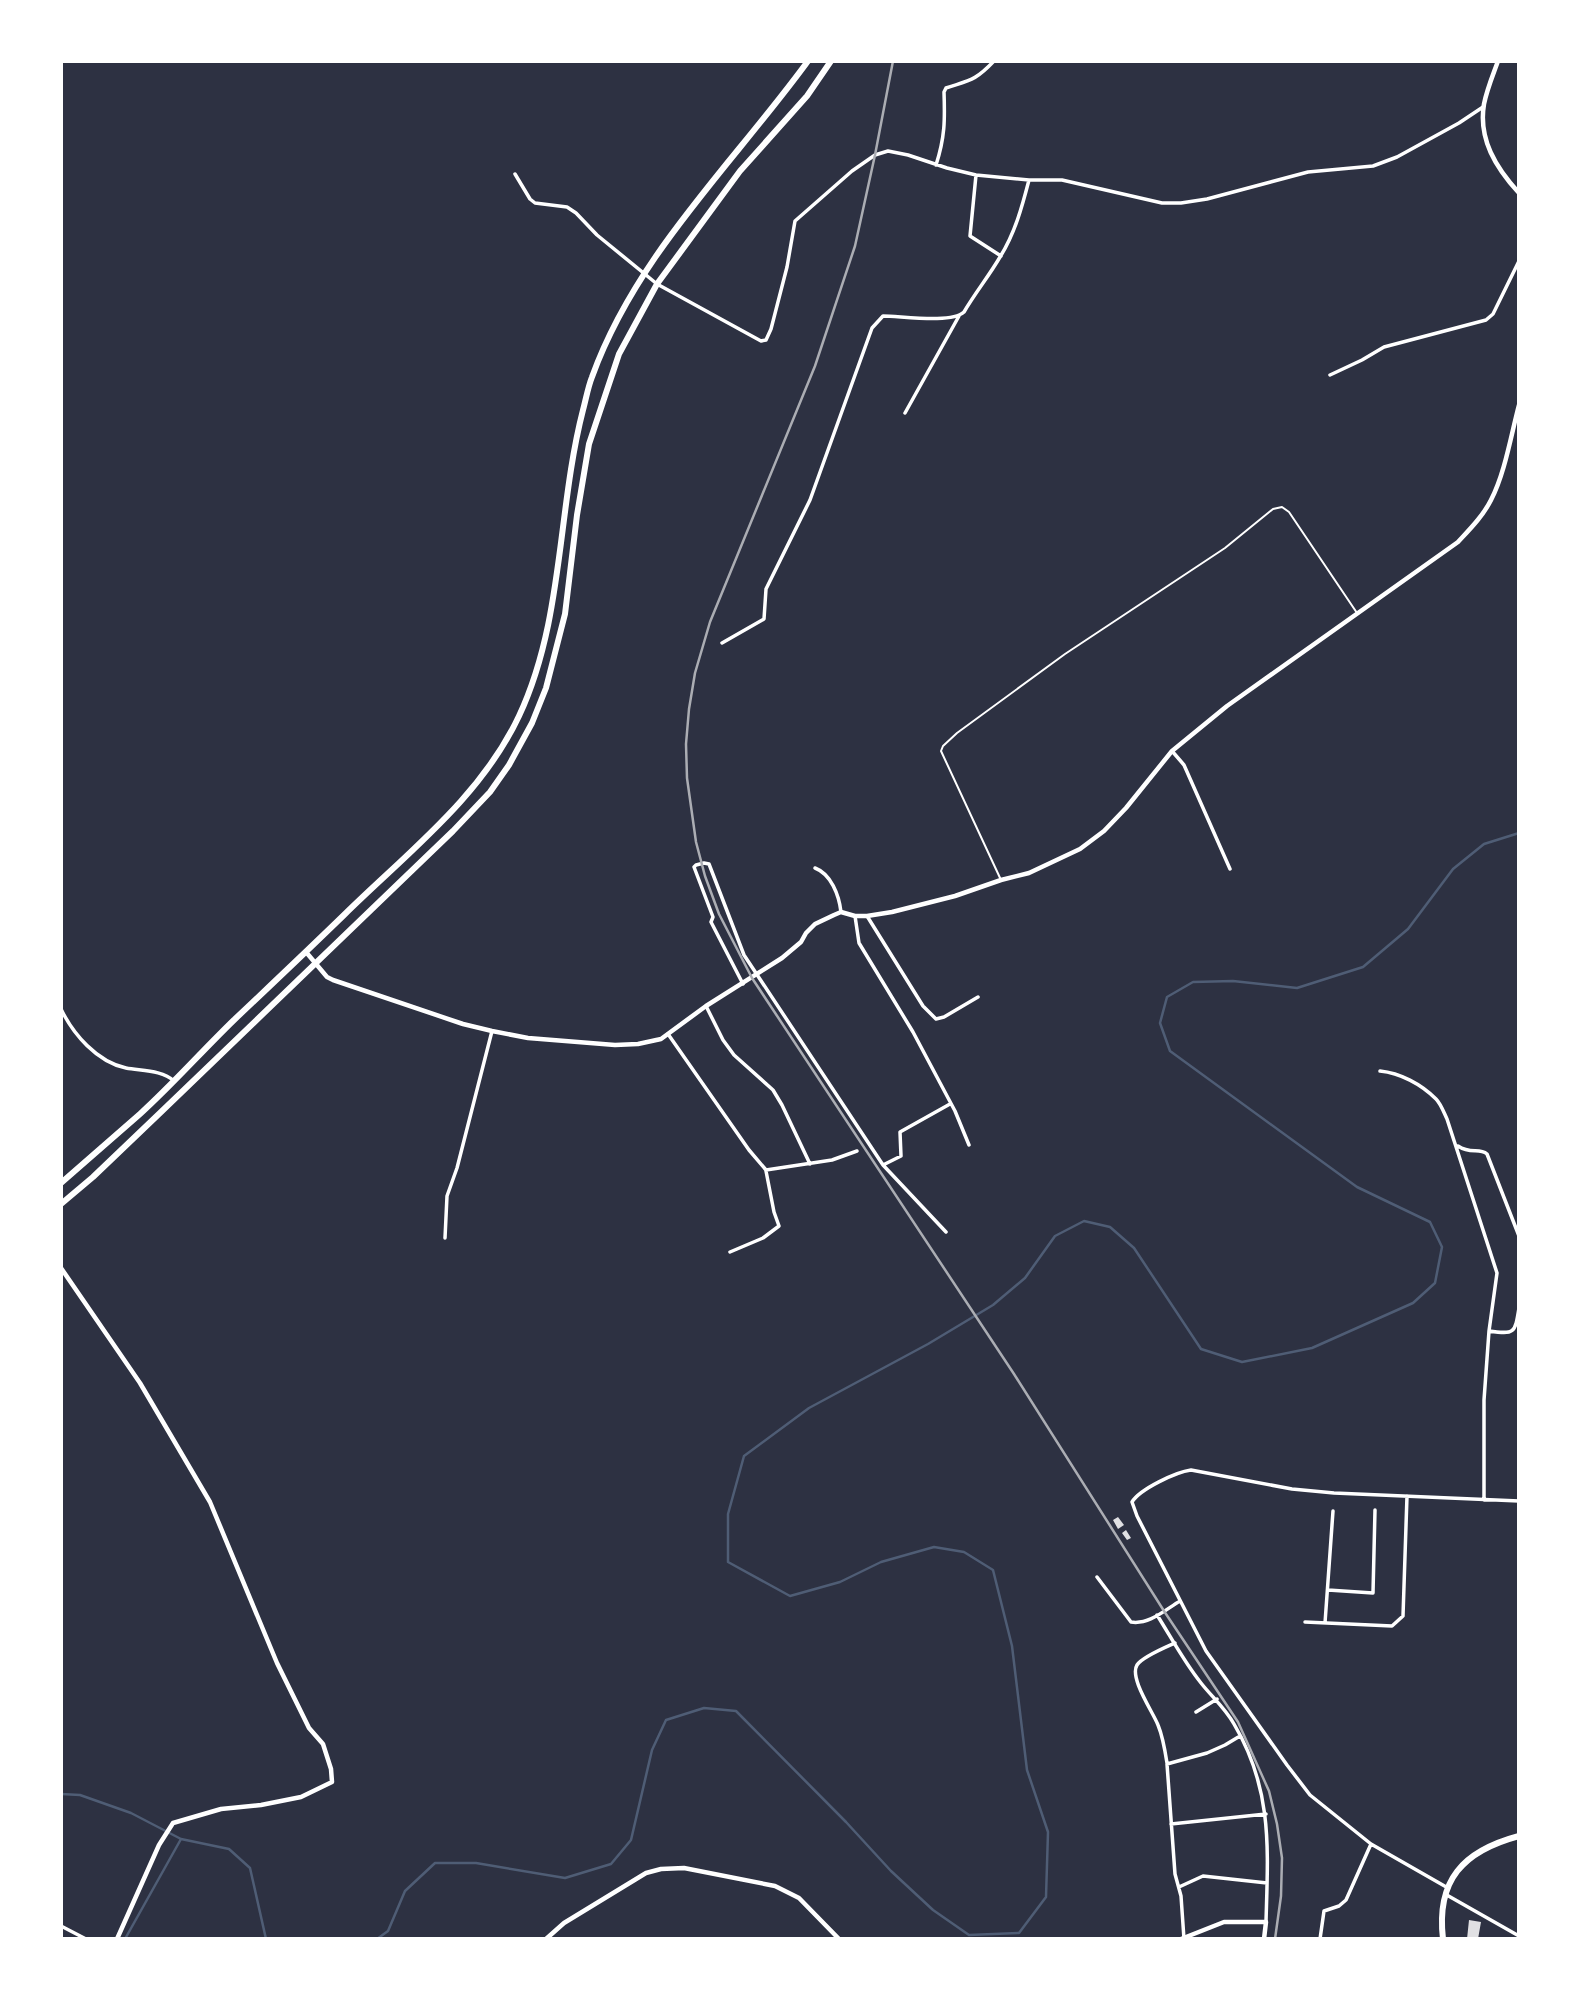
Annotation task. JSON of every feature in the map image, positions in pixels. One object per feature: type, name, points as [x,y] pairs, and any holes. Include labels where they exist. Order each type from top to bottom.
[{"type":"main road","points":[[61,1183],[174,1081],[421,842],[468,794],[496,757],[518,718],[536,676],[545,642],[576,436],[592,377],[633,291],[669,236],[808,61]]},
{"type":"main road","points":[[61,1204],[93,1177],[453,831],[490,792],[509,765],[532,723],[546,688],[565,614],[589,444],[619,354],[657,284],[740,171],[807,96],[831,61]]},
{"type":"main road","points":[[1443,1939],[1443,1902],[1455,1874],[1475,1853],[1519,1836]]},
{"type":"street","points":[[936,165],[946,126],[946,88],[973,80],[994,61]]},
{"type":"street","points":[[1497,61],[1483,107],[1486,145],[1501,173],[1519,193]]},
{"type":"street","points":[[515,174],[535,203],[558,205],[576,212],[597,234],[657,284],[761,341],[766,340],[771,329],[787,267],[795,221],[842,179],[875,155],[888,151],[976,175],[1062,180],[1162,203],[1181,203],[1207,199],[1308,172],[1373,166],[1397,157],[1483,107]]},
{"type":"street","points":[[976,175],[970,236],[1001,256]]},
{"type":"street","points":[[905,413],[959,316],[1001,256],[1021,214],[1029,180]]},
{"type":"street","points":[[1330,375],[1384,347],[1486,320],[1493,314],[1519,261]]},
{"type":"street","points":[[722,643],[764,619],[766,589],[810,500],[872,328],[883,316],[959,316]]},
{"type":"street","points":[[306,952],[315,965],[333,980],[463,1024],[528,1038],[615,1045],[652,1042],[782,958],[801,943],[815,924],[841,912],[855,916],[892,912],[1029,873],[1080,849],[1111,823],[1172,751],[1227,706],[1458,542],[1491,500],[1519,405]]},
{"type":"street","points":[[1172,751],[1184,765],[1230,869]]},
{"type":"street","points":[[743,984],[711,922],[713,916],[695,865],[709,864],[744,955],[883,1165],[946,1232]]},
{"type":"street","points":[[815,868],[827,875],[836,892],[841,912]]},
{"type":"street","points":[[855,916],[859,943],[913,1032],[951,1103],[969,1145]]},
{"type":"street","points":[[867,916],[933,1018],[944,1017],[978,997]]},
{"type":"street","points":[[706,1006],[723,1040],[734,1055],[772,1090],[782,1105],[810,1164]]},
{"type":"street","points":[[61,1009],[73,1030],[101,1057],[121,1067],[163,1074],[174,1081]]},
{"type":"street","points":[[445,1238],[447,1196],[457,1168],[492,1031]]},
{"type":"street","points":[[668,1034],[766,1170],[779,1226],[763,1238],[730,1252]]},
{"type":"street","points":[[1380,1071],[1396,1073],[1436,1100],[1447,1119],[1497,1273],[1484,1400],[1485,1500]]},
{"type":"street","points":[[883,1165],[901,1156],[900,1132],[951,1103]]},
{"type":"street","points":[[1456,1145],[1466,1151],[1483,1150],[1488,1154],[1519,1236]]},
{"type":"street","points":[[766,1170],[832,1160],[857,1152]]},
{"type":"street","points":[[61,1268],[140,1383],[210,1502],[277,1663],[309,1728],[323,1744],[331,1769],[332,1782],[302,1797],[221,1809],[173,1823],[159,1845],[117,1939]]},
{"type":"street","points":[[1489,1331],[1512,1332],[1519,1307]]},
{"type":"street","points":[[1519,1501],[1334,1493],[1292,1489],[1191,1470],[1176,1473],[1137,1494],[1132,1502],[1206,1651],[1310,1795],[1371,1844],[1519,1936]]},
{"type":"street","points":[[1305,1622],[1392,1626],[1403,1616],[1407,1496]]},
{"type":"street","points":[[1328,1590],[1373,1593],[1376,1510]]},
{"type":"street","points":[[1325,1623],[1333,1511]]},
{"type":"street","points":[[1097,1577],[1131,1622],[1139,1623],[1180,1601]]},
{"type":"street","points":[[1157,1615],[1200,1682],[1217,1699],[1240,1736],[1261,1787],[1268,1827],[1265,1939]]},
{"type":"street","points":[[1175,1643],[1141,1660],[1135,1673],[1164,1742],[1183,1938],[1224,1922],[1266,1922]]},
{"type":"street","points":[[1196,1712],[1217,1699]]},
{"type":"street","points":[[1167,1764],[1207,1753],[1240,1736]]},
{"type":"street","points":[[1171,1824],[1266,1814]]},
{"type":"street","points":[[1321,1939],[1324,1911],[1339,1906],[1346,1900],[1371,1844]]},
{"type":"street","points":[[546,1939],[564,1923],[646,1872],[684,1868],[753,1881],[786,1891],[799,1898],[839,1939]]},
{"type":"street","points":[[1179,1886],[1203,1877],[1267,1883]]},
{"type":"street","points":[[61,1926],[86,1939]]},
{"type":"lane","points":[[1001,880],[941,751],[957,733],[1065,654],[1225,548],[1277,508],[1286,509],[1296,522],[1357,614]]},
{"type":"building","points":[[1118,1517],[1124,1525],[1118,1529],[1113,1520]]},
{"type":"building","points":[[1126,1530],[1131,1538],[1127,1540],[1122,1533]]},
{"type":"building","points":[[1469,1920],[1481,1922],[1478,1939],[1467,1939]]},
{"type":"waterway","points":[[377,1939],[388,1931],[405,1891],[435,1863],[476,1863],[565,1878],[611,1864],[631,1840],[652,1750],[666,1720],[704,1708],[736,1711],[891,1871],[933,1910],[969,1935],[1019,1933],[1046,1897],[1048,1832],[1027,1770],[1012,1646],[993,1570],[964,1552],[934,1547],[881,1562],[840,1582],[790,1596],[728,1562],[728,1514],[744,1456],[809,1408],[928,1344],[993,1305],[1025,1278],[1055,1236],[1084,1221],[1110,1227],[1134,1248],[1201,1349],[1242,1362],[1312,1348],[1413,1303],[1435,1283],[1442,1247],[1430,1222],[1357,1187],[1170,1051],[1160,1023],[1167,997],[1193,982],[1233,981],[1297,988],[1363,967],[1408,929],[1453,869],[1484,844],[1519,833]]},
{"type":"waterway","points":[[61,1794],[80,1795],[131,1813],[181,1839],[229,1849],[250,1868],[266,1939]]},
{"type":"waterway","points":[[125,1939],[181,1839]]},
{"type":"railway","points":[[893,61],[855,246],[815,366],[710,622],[695,673],[686,744],[687,778],[696,842],[719,914],[752,978],[1014,1374],[1164,1611],[1238,1722],[1269,1791],[1277,1824],[1282,1858],[1281,1896],[1275,1939]]}]
